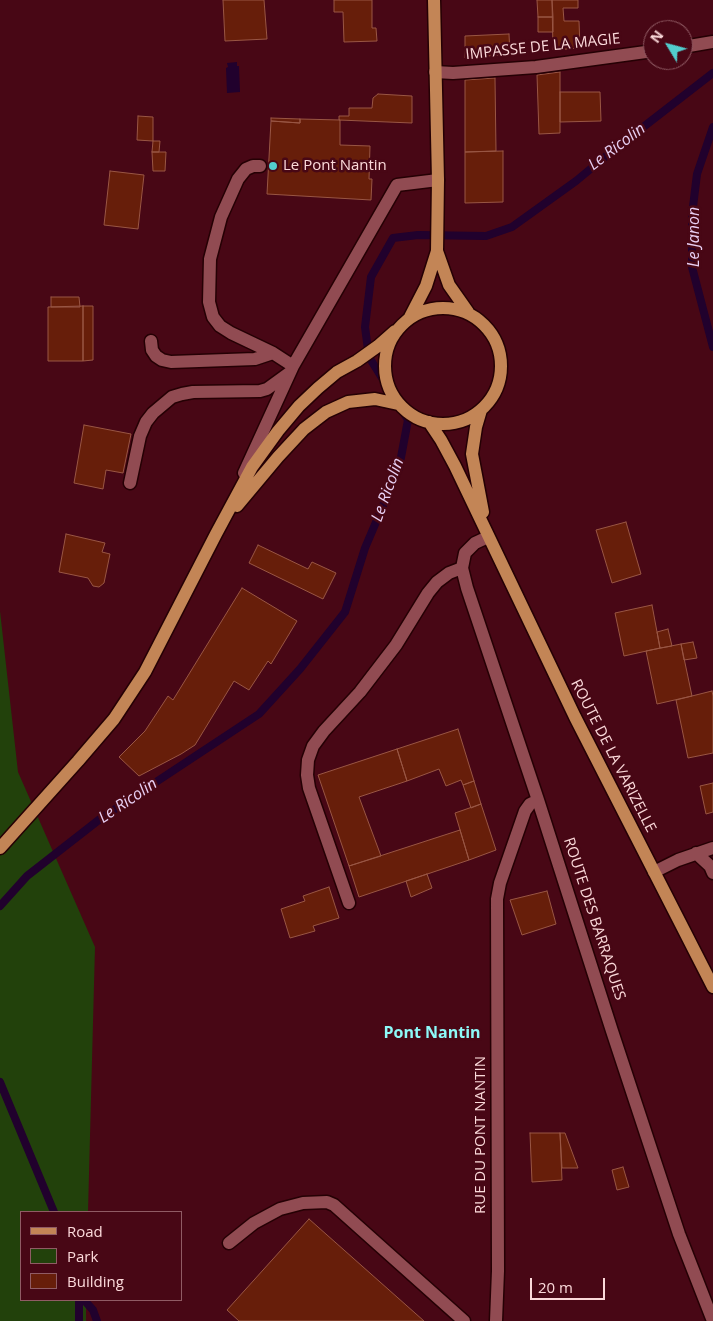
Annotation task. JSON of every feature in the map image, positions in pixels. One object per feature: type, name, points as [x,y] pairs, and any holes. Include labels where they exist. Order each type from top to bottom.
[{"type":"main road","points":[[0,848],[114,719],[146,672],[252,467],[278,431],[299,406],[318,388],[338,372],[378,346],[410,317],[426,286],[437,251],[438,180],[434,0]]},
{"type":"main road","points":[[437,251],[449,284],[468,312]]},
{"type":"main road","points":[[395,331],[387,350],[385,370],[389,388],[398,404],[412,416],[429,422],[448,424],[466,420],[481,410],[493,396],[500,379],[502,360],[496,341],[485,324],[468,312],[449,307],[429,309],[410,317]]},
{"type":"main road","points":[[216,534],[278,457],[304,429],[326,412],[348,402],[375,399],[398,404]]},
{"type":"main road","points":[[481,410],[472,454],[488,537]]},
{"type":"main road","points":[[429,422],[441,440],[488,537]]},
{"type":"main road","name":"ROUTE DE LA VARIZELLE","points":[[488,537],[575,717],[713,988]]},
{"type":"street","points":[[693,45],[713,42]]},
{"type":"street","name":"IMPASSE DE LA MAGIE","points":[[435,72],[536,67],[643,52]]},
{"type":"street","points":[[260,166],[246,169],[238,179],[221,217],[210,259],[209,302],[213,317],[220,326],[273,353],[292,369]]},
{"type":"street","points":[[216,534],[292,369],[397,184],[438,180]]},
{"type":"street","points":[[151,342],[152,350],[156,356],[171,362],[255,359],[273,353]]},
{"type":"street","points":[[130,483],[140,436],[146,422],[153,413],[172,397],[193,392],[260,391],[266,389],[292,369]]},
{"type":"street","points":[[349,903],[309,788],[307,775],[308,760],[319,739],[396,645],[432,588],[449,573],[462,568],[465,553],[475,543],[488,537]]},
{"type":"street","name":"ROUTE DES BARRAQUES","points":[[462,568],[679,1234],[713,1321]]},
{"type":"street","name":"RUE DU PONT NANTIN","points":[[496,1321],[498,1271],[497,899],[500,883],[525,812],[530,804],[538,800]]},
{"type":"street","points":[[654,872],[678,860],[713,848]]},
{"type":"street","points":[[696,854],[710,866],[713,873]]},
{"type":"street","points":[[229,1243],[254,1223],[280,1209],[303,1203],[326,1202],[334,1205],[464,1321]]},
{"type":"green space","points":[[0,611],[18,772],[95,947],[88,1211],[20,1211],[20,1301],[86,1301],[86,1321],[0,1321]]},
{"type":"shaded area","points":[[237,62],[237,66],[239,66],[240,92],[227,93],[227,63]]},
{"type":"building","points":[[223,0],[264,0],[267,39],[225,41]]},
{"type":"building","points":[[334,0],[372,0],[372,28],[376,28],[377,41],[344,42],[343,12],[334,12]]},
{"type":"building","points":[[537,0],[552,0],[553,17],[538,17]]},
{"type":"building","points":[[552,0],[578,0],[578,8],[563,8],[564,21],[579,21],[580,48],[553,50]]},
{"type":"building","points":[[538,17],[553,17],[553,32],[538,32]]},
{"type":"building","points":[[509,34],[510,54],[465,58],[465,36]]},
{"type":"building","points":[[560,72],[560,133],[539,134],[537,75]]},
{"type":"building","points":[[495,78],[496,151],[465,152],[465,80]]},
{"type":"building","points":[[560,92],[600,92],[601,121],[560,122]]},
{"type":"building","points":[[378,94],[412,96],[412,123],[339,120],[339,116],[349,116],[349,108],[372,108],[373,98]]},
{"type":"building","points":[[138,116],[153,117],[153,141],[137,140]]},
{"type":"building","points":[[271,118],[300,119],[300,123],[271,121]]},
{"type":"building","points":[[300,119],[340,120],[340,145],[370,146],[369,179],[372,179],[371,200],[267,194],[271,121],[300,123]]},
{"type":"building","points":[[153,141],[160,141],[159,152],[152,152]]},
{"type":"building","points":[[503,151],[503,202],[465,203],[465,152]]},
{"type":"building","points":[[152,152],[166,152],[165,171],[153,171]]},
{"type":"building","points":[[110,171],[144,175],[138,229],[104,225]]},
{"type":"building","points":[[51,297],[79,297],[80,307],[51,307]]},
{"type":"building","points":[[83,306],[83,361],[48,361],[48,307]]},
{"type":"building","points":[[83,306],[93,306],[93,360],[83,361]]},
{"type":"building","points":[[84,425],[131,434],[123,473],[106,470],[103,489],[74,483]]},
{"type":"building","points":[[626,522],[641,574],[612,583],[596,530]]},
{"type":"building","points":[[66,534],[105,543],[102,552],[110,554],[104,583],[99,587],[93,586],[88,578],[59,572]]},
{"type":"building","points":[[258,545],[308,569],[312,562],[336,573],[323,599],[249,563]]},
{"type":"building","points":[[242,588],[297,621],[271,664],[268,661],[249,690],[234,681],[195,745],[139,776],[119,757],[145,731],[168,696],[173,700]]},
{"type":"building","points":[[652,605],[660,648],[624,656],[615,613]]},
{"type":"building","points":[[668,629],[672,646],[660,648],[657,632]]},
{"type":"building","points":[[693,642],[697,658],[684,660],[681,644]]},
{"type":"building","points":[[681,644],[692,696],[657,704],[646,651]]},
{"type":"building","points":[[712,691],[713,753],[688,758],[676,700]]},
{"type":"building","points":[[458,729],[474,781],[463,785],[461,780],[446,786],[439,769],[407,781],[397,749]]},
{"type":"building","points":[[397,749],[407,781],[359,797],[381,856],[349,866],[318,775]]},
{"type":"building","points":[[474,781],[481,804],[471,808],[463,785]]},
{"type":"building","points":[[713,783],[713,812],[706,814],[700,786]]},
{"type":"building","points":[[481,804],[496,850],[469,860],[455,813]]},
{"type":"building","points":[[460,830],[469,860],[359,897],[349,866]]},
{"type":"building","points":[[427,874],[432,888],[411,897],[406,881]]},
{"type":"building","points":[[329,887],[339,918],[313,926],[315,931],[290,938],[281,909],[305,901],[303,896]]},
{"type":"building","points":[[547,891],[556,924],[522,935],[510,900]]},
{"type":"building","points":[[530,1133],[560,1133],[562,1180],[532,1182]]},
{"type":"building","points":[[560,1133],[565,1133],[578,1168],[562,1168]]},
{"type":"building","points":[[623,1167],[629,1187],[617,1190],[612,1170]]},
{"type":"building","points":[[309,1219],[424,1321],[239,1321],[227,1310]]},
{"type":"waterway","name":"Le Ricolin","points":[[0,906],[27,876],[100,819],[259,714],[300,669],[345,612],[365,548],[399,468],[408,420],[369,357],[365,327],[371,277],[393,238],[418,235],[486,236],[512,227],[576,181],[713,73]]},
{"type":"waterway","name":"Le Janon","points":[[713,127],[697,174],[692,215],[692,267],[713,347]]},
{"type":"waterway","name":"Le Ricolin","points":[[0,1082],[54,1211]]},
{"type":"waterway","name":"Le Ricolin","points":[[79,1301],[79,1321]]},
{"type":"waterway","name":"Le Ricolin","points":[[85,1301],[93,1310],[97,1321]]},
{"type":"place","name":"Le Pont Nantin","points":[[273,166]]},
{"type":"district","name":"Pont Nantin","points":[[432,1033]]}]
